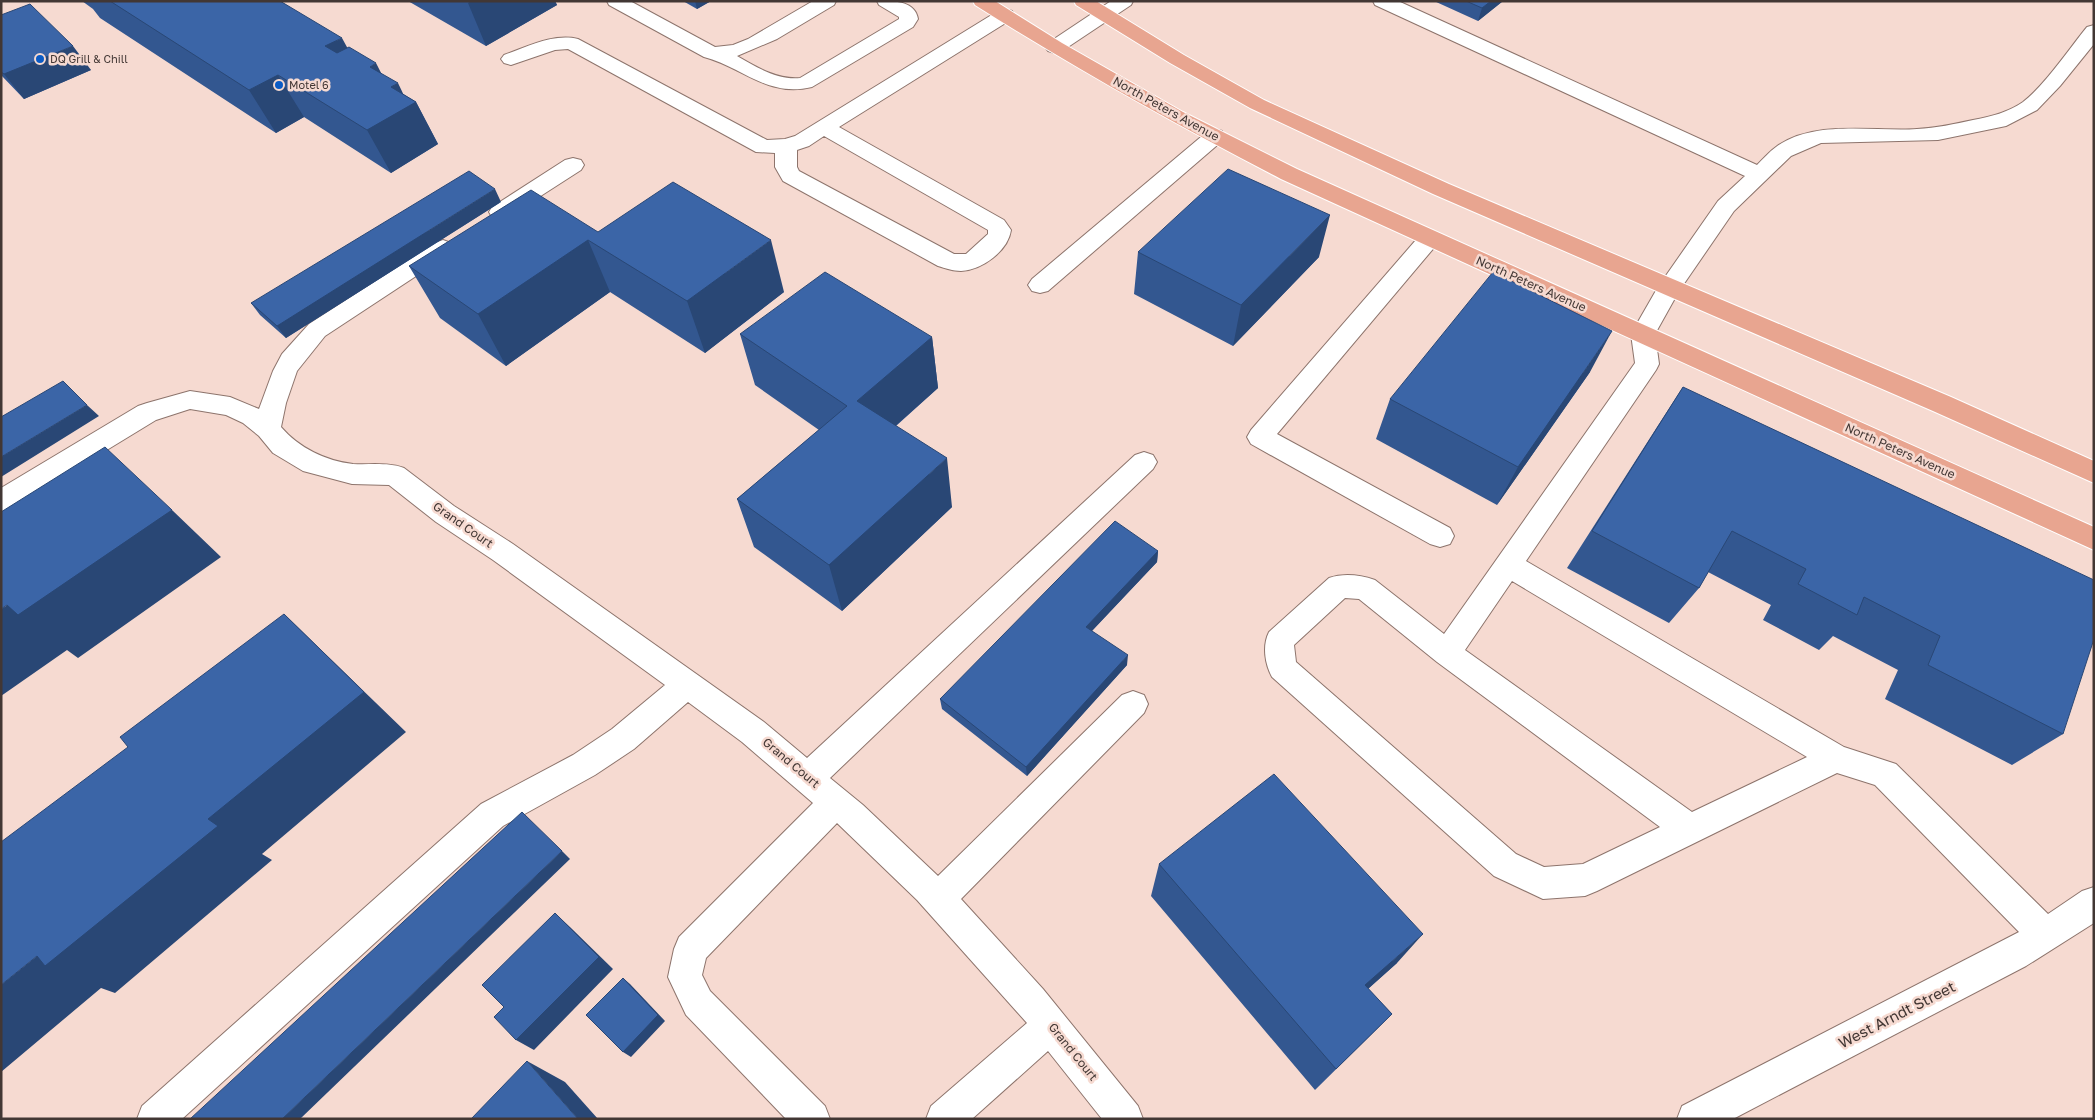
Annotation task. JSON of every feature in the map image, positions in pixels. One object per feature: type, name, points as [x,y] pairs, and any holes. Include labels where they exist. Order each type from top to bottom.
[{"type":"main road","name":"North Peters Avenue","points":[[982,1],[1055,47],[1176,116],[1289,174],[2094,539]]},
{"type":"main road","points":[[1083,1],[1177,59],[1257,104],[1441,189],[1942,404],[2094,472]]},
{"type":"street","points":[[616,1],[711,53],[720,54],[746,48],[827,1]]},
{"type":"street","points":[[720,54],[776,83],[794,85],[805,83],[906,23],[909,19],[908,14],[886,1]]},
{"type":"street","points":[[1055,47],[1124,1]]},
{"type":"street","points":[[1382,1],[1758,174]]},
{"type":"street","points":[[512,59],[554,44],[571,43],[763,147],[786,146],[802,141],[1005,15]]},
{"type":"street","points":[[1447,653],[1647,364],[1643,334],[1670,287],[1726,206],[1758,174],[1784,151],[1810,140],[1837,135],[1889,136],[1938,134],[1989,123],[2015,114],[2030,106],[2053,82],[2094,31]]},
{"type":"street","points":[[786,146],[786,167],[791,176],[946,260],[953,263],[973,260],[998,239],[1000,230],[996,225],[823,128]]},
{"type":"street","points":[[1040,285],[1215,136]]},
{"type":"street","points":[[1,501],[147,412],[190,400],[230,406],[252,416],[268,429],[273,403],[285,371],[291,360],[317,330],[573,165]]},
{"type":"street","points":[[1430,238],[1260,438],[1440,536]]},
{"type":"street","name":"Grand Court","points":[[268,429],[282,446],[312,464],[352,474],[395,475],[445,514],[503,552],[753,732],[809,777],[903,863],[980,942],[1051,1025],[1125,1119]]},
{"type":"street","points":[[809,777],[1144,462]]},
{"type":"street","points":[[1508,565],[1836,758],[1884,774],[2046,935]]},
{"type":"street","points":[[1689,829],[1447,653],[1365,588],[1339,586],[1279,641],[1282,668],[1505,865],[1543,883],[1585,880],[1836,758]]},
{"type":"street","points":[[155,1119],[492,815],[584,765],[623,739],[687,684]]},
{"type":"street","points":[[938,898],[1133,704]]},
{"type":"street","points":[[812,1119],[698,1003],[685,977],[691,949],[836,802]]},
{"type":"street","name":"West Arndt Street","points":[[1695,1119],[2005,958],[2046,935],[2094,902]]},
{"type":"street","points":[[944,1119],[1051,1025]]},
{"type":"building","points":[[110,1],[280,1],[342,38],[325,46],[337,53],[349,47],[376,63],[370,67],[398,83],[391,87],[416,102],[367,130],[278,75],[249,90]]},
{"type":"building","points":[[1466,1],[1491,1],[1482,8]]},
{"type":"building","points":[[30,4],[73,46],[4,74],[1,72],[1,15]]},
{"type":"building","points":[[1228,169],[1330,215],[1241,305],[1138,252]]},
{"type":"building","points":[[469,171],[495,189],[277,326],[251,303]]},
{"type":"building","points":[[673,182],[771,240],[687,301],[588,240],[478,314],[409,266],[531,190],[598,232]]},
{"type":"building","points":[[825,272],[932,337],[857,401],[947,458],[829,565],[737,499],[847,406],[740,334]]},
{"type":"building","points":[[1493,272],[1612,331],[1518,467],[1390,399]]},
{"type":"building","points":[[63,381],[87,405],[1,457],[1,417]]},
{"type":"building","points":[[1683,387],[2094,580],[2094,639],[2063,734],[1928,665],[1940,636],[1864,597],[1857,615],[1798,584],[1806,569],[1732,531],[1699,588],[1592,531]]},
{"type":"building","points":[[105,447],[172,510],[18,615],[7,605],[1,609],[1,512]]},
{"type":"building","points":[[1115,521],[1158,551],[1086,627],[1128,655],[1026,767],[940,699]]},
{"type":"building","points":[[284,614],[364,692],[208,819],[218,826],[45,966],[37,956],[1,985],[1,842],[128,747],[120,737]]},
{"type":"building","points":[[1274,774],[1423,934],[1365,985],[1392,1014],[1336,1069],[1159,864]]},
{"type":"building","points":[[522,812],[562,851],[282,1119],[190,1119]]},
{"type":"building","points":[[555,913],[599,957],[516,1040],[494,1017],[504,1007],[482,985]]},
{"type":"building","points":[[623,978],[658,1015],[623,1052],[586,1015]]},
{"type":"building","points":[[527,1061],[578,1119],[471,1119]]},
{"type":"place","name":"DQ Grill & Chill","points":[[40,59]]},
{"type":"place","name":"Motel 6","points":[[279,85]]}]
